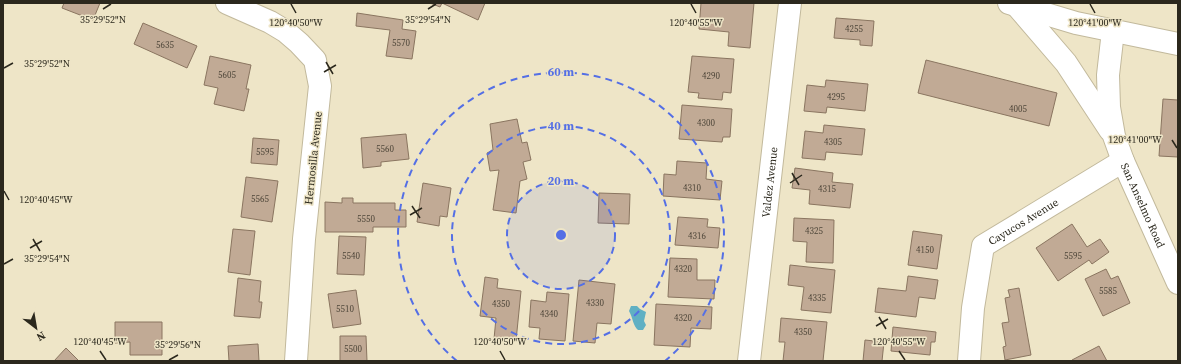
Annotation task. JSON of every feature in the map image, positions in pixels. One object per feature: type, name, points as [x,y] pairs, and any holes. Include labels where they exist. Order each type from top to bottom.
[{"type":"street","name":"Hermosilla Avenue","points":[[227,3],[270,22],[299,43],[315,60],[320,86],[304,239],[296,361]]},
{"type":"street","name":"Valdez Avenue","points":[[749,361],[790,3]]},
{"type":"street","points":[[1013,4],[1113,31],[1178,44]]},
{"type":"street","points":[[1013,4],[1066,63],[1114,136]]},
{"type":"street","name":"San Anselmo Road","points":[[1113,31],[1108,75],[1109,107],[1114,136],[1123,161],[1178,283]]},
{"type":"street","name":"Cayucos Avenue","points":[[969,361],[973,308],[983,246],[1123,161]]},
{"type":"water","points":[[631,306],[637,306],[646,312],[644,321],[646,325],[643,330],[638,330],[635,326],[629,311]]},
{"type":"building","points":[[64,3],[100,3],[93,20],[62,8]]},
{"type":"building","points":[[430,3],[442,3],[440,7]]},
{"type":"building","points":[[442,3],[485,3],[478,20]]},
{"type":"building","points":[[701,3],[754,3],[750,48],[728,46],[729,32],[699,29]]},
{"type":"building","points":[[357,13],[403,20],[402,29],[416,31],[412,59],[386,56],[390,30],[356,26]]},
{"type":"building","points":[[836,18],[874,21],[872,46],[860,45],[860,40],[834,38]]},
{"type":"building","points":[[143,23],[197,46],[187,68],[134,44]]},
{"type":"building","points":[[210,56],[251,65],[246,89],[249,89],[244,111],[214,104],[218,88],[204,85]]},
{"type":"building","points":[[692,56],[734,59],[731,93],[723,92],[722,100],[698,98],[699,93],[688,92]]},
{"type":"building","points":[[926,60],[1057,93],[1049,126],[918,93]]},
{"type":"building","points":[[826,80],[868,84],[865,111],[827,107],[826,113],[804,111],[807,85],[825,87]]},
{"type":"building","points":[[1163,99],[1178,100],[1178,157],[1159,156]]},
{"type":"building","points":[[682,105],[732,109],[730,137],[723,137],[722,142],[679,139]]},
{"type":"building","points":[[517,119],[522,143],[527,142],[531,160],[523,162],[527,179],[520,181],[516,213],[493,210],[499,170],[490,171],[487,153],[493,150],[490,124]]},
{"type":"building","points":[[824,125],[865,129],[862,155],[826,152],[825,160],[802,158],[805,131],[823,133]]},
{"type":"building","points":[[406,134],[409,159],[381,162],[381,166],[363,168],[361,138]]},
{"type":"building","points":[[253,138],[279,140],[277,165],[251,163]]},
{"type":"building","points":[[677,161],[707,163],[706,179],[722,181],[720,200],[663,196],[664,174],[676,175]]},
{"type":"building","points":[[795,168],[833,173],[832,182],[853,184],[850,208],[809,204],[810,190],[792,188]]},
{"type":"building","points":[[246,177],[278,181],[272,222],[241,217]]},
{"type":"building","points":[[423,183],[451,188],[447,217],[440,216],[439,226],[417,222]]},
{"type":"building","points":[[599,193],[630,194],[629,224],[598,223]]},
{"type":"building","points":[[342,198],[353,198],[353,203],[395,203],[395,210],[406,210],[406,227],[373,227],[373,232],[325,232],[325,202],[342,203]]},
{"type":"building","points":[[678,217],[708,219],[707,227],[720,228],[718,248],[675,245]]},
{"type":"building","points":[[794,218],[834,220],[833,263],[806,262],[807,242],[793,241]]},
{"type":"building","points":[[1072,224],[1087,247],[1100,239],[1109,252],[1092,264],[1089,260],[1058,281],[1036,248]]},
{"type":"building","points":[[233,229],[255,231],[250,275],[228,272]]},
{"type":"building","points":[[913,231],[942,235],[937,269],[908,265]]},
{"type":"building","points":[[339,236],[366,237],[364,275],[337,274]]},
{"type":"building","points":[[670,258],[697,259],[697,280],[715,280],[714,299],[668,297]]},
{"type":"building","points":[[790,265],[835,270],[831,313],[801,310],[804,287],[788,285]]},
{"type":"building","points":[[1106,269],[1111,279],[1118,276],[1130,303],[1103,316],[1085,279]]},
{"type":"building","points":[[908,276],[938,280],[935,299],[919,297],[916,317],[875,312],[878,288],[906,291]]},
{"type":"building","points":[[485,277],[498,279],[497,288],[521,291],[516,341],[494,339],[496,318],[480,316]]},
{"type":"building","points":[[238,278],[261,281],[259,302],[262,302],[260,318],[234,316]]},
{"type":"building","points":[[579,280],[615,284],[611,324],[597,323],[595,343],[573,341]]},
{"type":"building","points":[[1019,288],[1031,355],[1005,360],[1003,347],[1006,346],[1002,323],[1009,322],[1005,298],[1010,297],[1008,290]]},
{"type":"building","points":[[356,290],[361,324],[333,328],[328,294]]},
{"type":"building","points":[[547,292],[569,294],[565,341],[539,339],[540,328],[529,327],[531,300],[546,302]]},
{"type":"building","points":[[656,304],[712,307],[711,329],[691,328],[690,347],[654,345]]},
{"type":"building","points":[[781,318],[827,322],[823,361],[783,361],[785,342],[779,342]]},
{"type":"building","points":[[115,322],[162,322],[162,355],[130,355],[130,342],[115,343]]},
{"type":"building","points":[[893,327],[936,332],[935,342],[931,342],[930,355],[891,351]]},
{"type":"building","points":[[340,336],[366,336],[367,361],[340,361]]},
{"type":"building","points":[[865,340],[884,342],[882,361],[863,361]]},
{"type":"building","points":[[258,344],[259,361],[229,361],[228,346]]},
{"type":"building","points":[[1099,346],[1107,361],[1072,361],[1072,360]]},
{"type":"building","points":[[66,348],[79,361],[54,361]]}]
